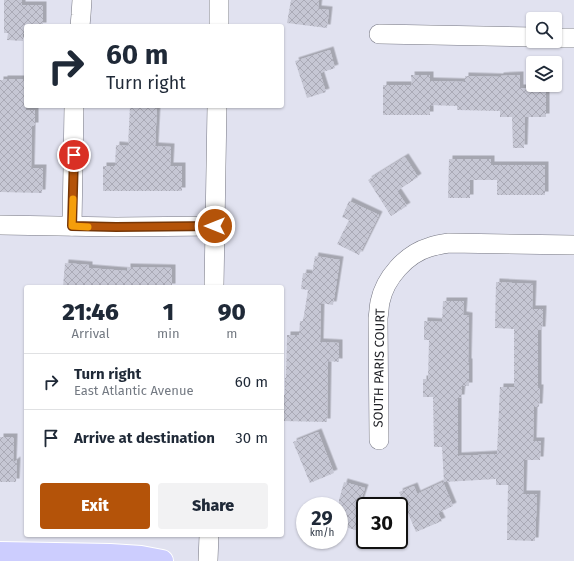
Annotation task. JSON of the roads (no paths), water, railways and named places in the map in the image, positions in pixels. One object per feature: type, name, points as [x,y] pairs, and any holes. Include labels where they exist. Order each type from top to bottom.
[{"type":"main road","points":[[0,553],[110,555],[141,557],[162,561]]},
{"type":"street","points":[[80,24],[82,0]]},
{"type":"street","points":[[218,24],[219,0]]},
{"type":"street","points":[[379,34],[526,37]]},
{"type":"street","points":[[562,38],[574,38]]},
{"type":"street","points":[[72,226],[74,108]]},
{"type":"street","points":[[214,285],[217,108]]},
{"type":"street","points":[[0,225],[124,227],[215,226]]},
{"type":"street","name":"SOUTH PARIS COURT","points":[[378,440],[378,318],[380,302],[387,283],[396,270],[411,256],[429,247],[448,242],[574,245]]},
{"type":"street","points":[[208,561],[209,537]]}]
